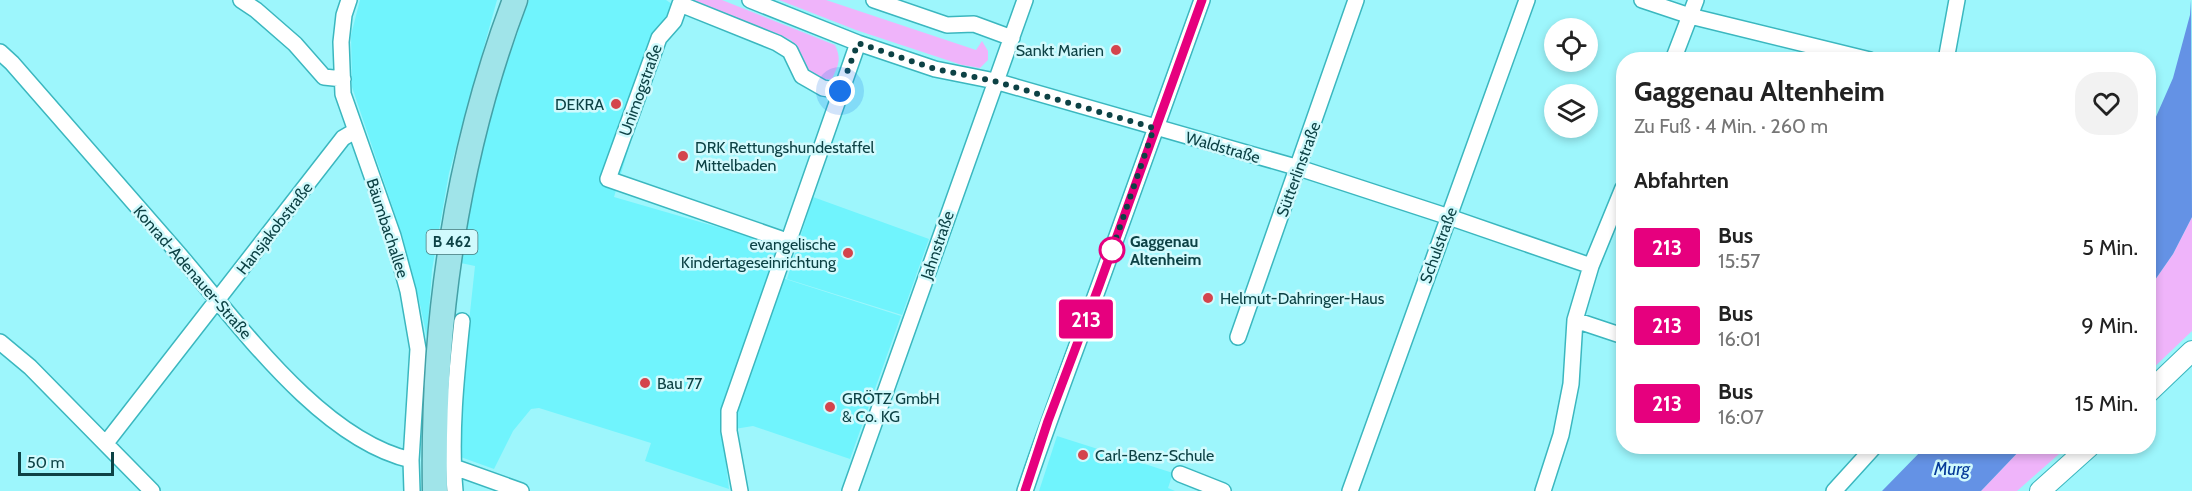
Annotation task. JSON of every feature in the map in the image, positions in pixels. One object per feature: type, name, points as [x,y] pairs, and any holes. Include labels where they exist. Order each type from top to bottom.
[{"type":"main road","name":"B 462","points":[[435,491],[434,423],[438,352],[449,258],[472,142],[490,74],[515,0]]},
{"type":"street","points":[[241,0],[295,44],[324,77],[343,79]]},
{"type":"street","name":"Bäumbachallee","points":[[349,0],[344,15],[341,42],[343,94],[393,236],[408,291],[418,349],[411,460],[412,491]]},
{"type":"street","name":"Waldstraße","points":[[750,0],[858,43],[935,69],[994,81],[1299,168],[1591,266]]},
{"type":"street","points":[[874,0],[947,25],[974,24],[1012,38]]},
{"type":"street","name":"Jahnstraße","points":[[850,491],[994,81],[1025,0]]},
{"type":"street","points":[[1025,491],[1048,421],[1202,0]]},
{"type":"street","name":"Sütterlinstraße","points":[[1238,337],[1356,0]]},
{"type":"street","name":"Schulstraße","points":[[1350,491],[1527,0]]},
{"type":"street","points":[[1642,0],[1813,52]]},
{"type":"street","points":[[1676,52],[1696,0]]},
{"type":"street","points":[[1947,52],[1957,0]]},
{"type":"street","name":"Unimogstraße","points":[[787,241],[608,179],[614,161],[659,38],[674,21],[680,4],[777,43],[790,51],[802,76],[823,88],[840,91]]},
{"type":"street","points":[[740,491],[729,431],[729,411],[858,43]]},
{"type":"street","name":"Konrad-Adenauer-Straße","points":[[0,52],[91,153],[268,359],[315,406],[346,430],[395,456],[411,460]]},
{"type":"street","name":"Hansjakobstraße","points":[[106,443],[343,138],[355,130]]},
{"type":"street","points":[[1543,491],[1561,435],[1571,384],[1575,320],[1591,266],[1616,220]]},
{"type":"street","points":[[1575,320],[1616,334]]},
{"type":"street","points":[[455,491],[455,393],[462,321]]},
{"type":"street","points":[[0,342],[30,367],[152,491]]},
{"type":"street","points":[[2156,385],[2192,351]]},
{"type":"street","points":[[1834,491],[1863,454]]},
{"type":"street","points":[[2040,491],[2081,454]]},
{"type":"street","points":[[454,467],[521,491]]},
{"type":"street","points":[[1180,474],[1223,491]]},
{"type":"shaded area","points":[[360,0],[497,0],[449,173],[432,270],[427,338],[401,232],[352,87],[351,35]]},
{"type":"shaded area","points":[[529,0],[666,0],[672,4],[614,197],[786,247],[776,276],[901,316],[850,459],[753,426],[722,431],[729,489],[645,461],[651,443],[539,408],[531,409],[513,431],[494,469],[458,456],[475,266],[456,262],[485,127]]},
{"type":"shaded area","points":[[683,0],[722,0],[835,45],[839,59],[832,79],[817,77],[802,61],[791,40]]},
{"type":"shaded area","points":[[779,0],[826,0],[976,50],[982,41],[988,51],[988,60],[980,68],[962,65],[856,30]]},
{"type":"shaded area","points":[[813,197],[929,239],[902,315],[787,279]]},
{"type":"shaded area","points":[[2192,217],[2192,331],[2156,365],[2156,278],[2173,254]]},
{"type":"shaded area","name":"Carl-Benz-Schule","points":[[1057,436],[1173,473],[1168,488],[1175,491],[1039,491]]},
{"type":"shaded area","points":[[2016,454],[2059,454],[2017,491],[1981,491]]},
{"type":"water","points":[[2191,0],[2192,217],[2173,254],[2156,278],[2156,117],[2173,78],[2190,15]]},
{"type":"water","name":"Murg","points":[[1918,454],[2016,454],[1981,491],[1882,491]]},
{"type":"bus line","name":"213","points":[[1025,491],[1048,421],[1202,0]]},
{"type":"place","name":"Sankt Marien","points":[[1116,50]]},
{"type":"place","name":"DEKRA","points":[[616,104]]},
{"type":"place","name":"DRK Rettungshundestaffel Mittelbaden","points":[[683,156]]},
{"type":"place","name":"Gaggenau Altenheim","points":[[1112,250]]},
{"type":"place","name":"evangelische Kindertageseinrichtung","points":[[848,253]]},
{"type":"place","name":"Helmut-Dahringer-Haus","points":[[1208,298]]},
{"type":"place","name":"Bau 77","points":[[645,383]]},
{"type":"place","name":"GRÖTZ GmbH & Co. KG","points":[[830,407]]},
{"type":"place","name":"Carl-Benz-Schule","points":[[1083,455]]},
{"type":"route","points":[[840,91],[858,43],[935,69],[994,81],[1154,128],[1112,250]]}]
